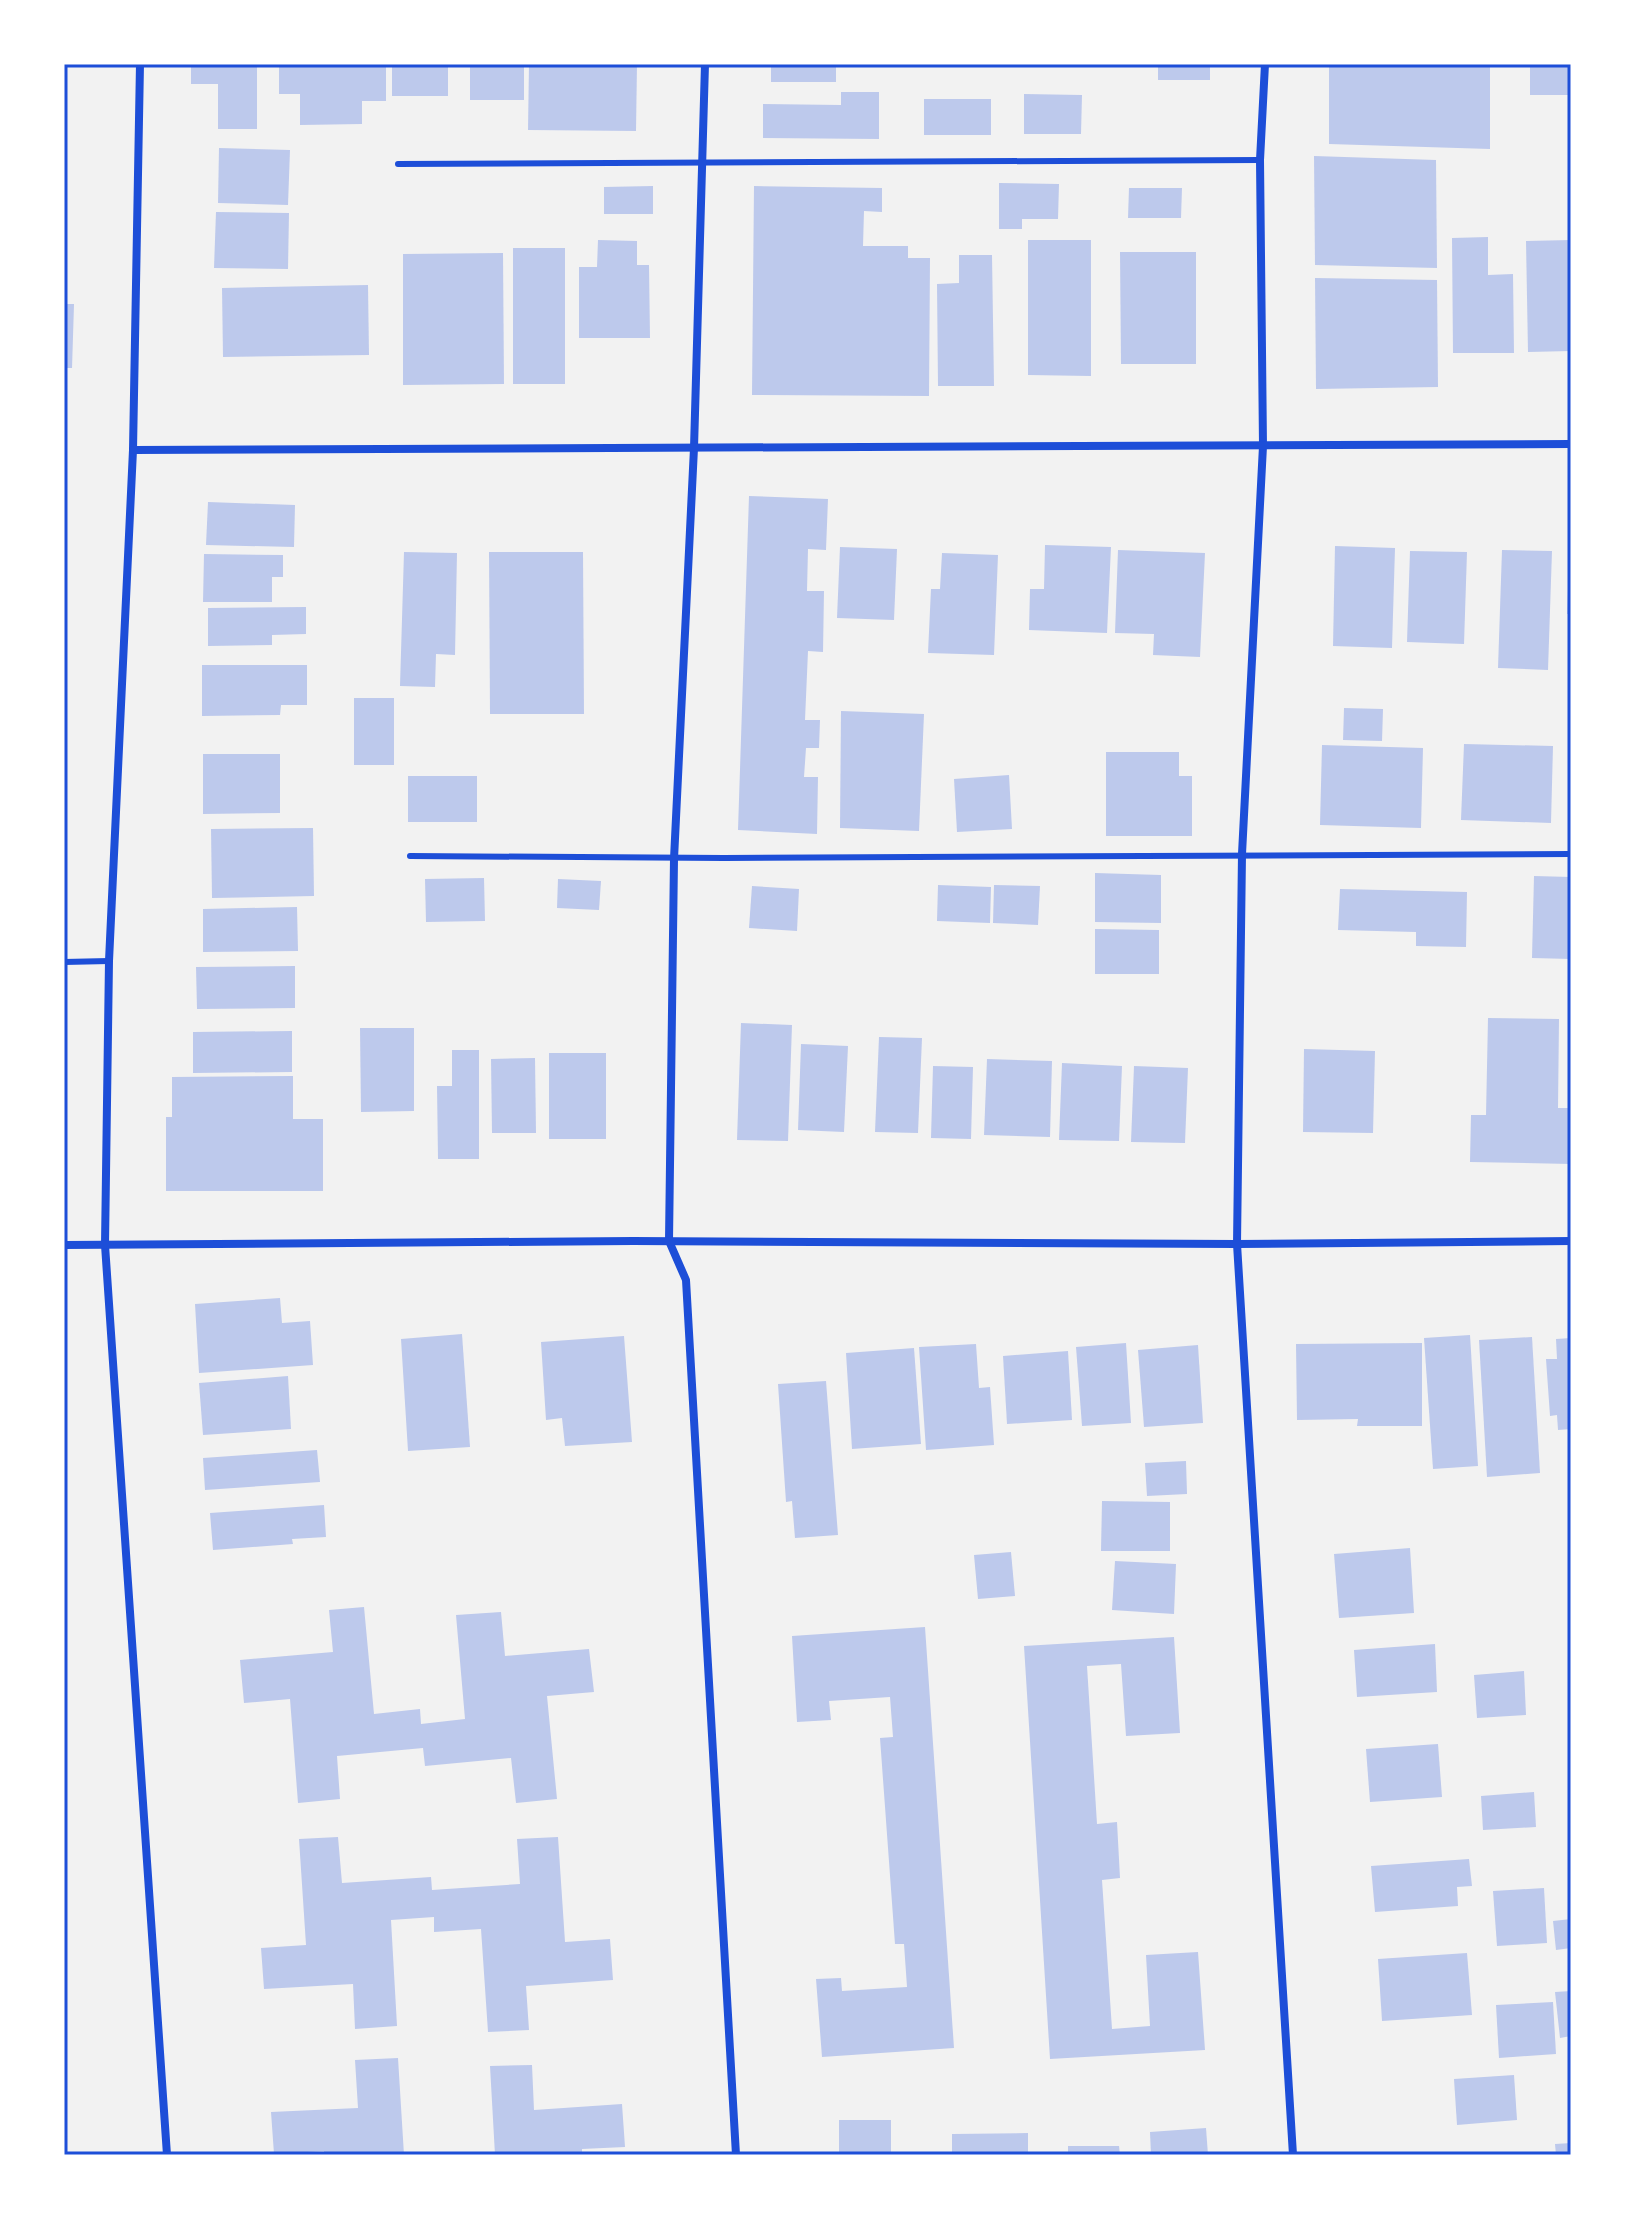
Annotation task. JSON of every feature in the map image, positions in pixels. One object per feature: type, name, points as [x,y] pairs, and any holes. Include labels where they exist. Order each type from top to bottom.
[{"type":"street","points":[[140,64],[133,450],[109,961],[105,1245],[167,2155]]},
{"type":"street","points":[[705,64],[694,448],[674,859],[669,1241],[686,1280],[736,2155]]},
{"type":"street","points":[[1265,64],[1260,160],[1263,446],[1242,854],[1237,1244],[1293,2155]]},
{"type":"street","points":[[133,450],[1571,444]]},
{"type":"street","points":[[64,1245],[1571,1241]]},
{"type":"lane","points":[[398,164],[1260,160]]},
{"type":"lane","points":[[410,856],[674,859],[1571,854]]},
{"type":"lane","points":[[64,962],[109,961]]},
{"type":"building","points":[[191,64],[257,64],[257,129],[218,129],[218,84],[191,84]]},
{"type":"building","points":[[279,64],[386,64],[386,101],[362,101],[362,124],[300,125],[300,94],[279,94]]},
{"type":"building","points":[[392,64],[448,64],[448,96],[392,96]]},
{"type":"building","points":[[470,64],[524,64],[524,100],[470,100]]},
{"type":"building","points":[[529,64],[637,64],[636,131],[528,130]]},
{"type":"building","points":[[771,64],[836,64],[836,82],[771,82]]},
{"type":"building","points":[[1158,64],[1210,64],[1210,80],[1158,80]]},
{"type":"building","points":[[1329,64],[1490,64],[1490,149],[1329,144]]},
{"type":"building","points":[[1530,64],[1571,64],[1571,95],[1530,95]]},
{"type":"building","points":[[841,92],[879,92],[879,139],[763,138],[763,104],[841,105]]},
{"type":"building","points":[[1024,94],[1082,95],[1081,134],[1024,134]]},
{"type":"building","points":[[924,99],[991,99],[991,135],[924,135]]},
{"type":"building","points":[[219,148],[290,150],[288,205],[218,203]]},
{"type":"building","points":[[1314,156],[1436,160],[1437,268],[1315,265]]},
{"type":"building","points":[[999,183],[1059,184],[1058,219],[1022,219],[1022,229],[999,229]]},
{"type":"building","points":[[653,186],[653,214],[604,214],[604,187]]},
{"type":"building","points":[[754,186],[882,188],[882,212],[864,211],[863,246],[908,246],[908,258],[930,258],[929,396],[752,395]]},
{"type":"building","points":[[1129,188],[1182,188],[1181,218],[1128,218]]},
{"type":"building","points":[[216,212],[289,213],[288,269],[214,268]]},
{"type":"building","points":[[1488,237],[1488,275],[1513,274],[1514,353],[1453,353],[1452,238]]},
{"type":"building","points":[[598,240],[637,241],[637,265],[649,265],[650,338],[579,338],[579,267],[597,267]]},
{"type":"building","points":[[1028,240],[1091,240],[1091,376],[1028,375]]},
{"type":"building","points":[[1571,240],[1571,351],[1528,352],[1526,241]]},
{"type":"building","points":[[513,248],[565,248],[565,384],[513,384]]},
{"type":"building","points":[[1120,252],[1196,252],[1196,364],[1121,364]]},
{"type":"building","points":[[503,253],[504,384],[403,385],[403,254]]},
{"type":"building","points":[[959,255],[992,255],[994,386],[938,386],[937,284],[959,283]]},
{"type":"building","points":[[1315,278],[1437,280],[1438,387],[1316,389]]},
{"type":"building","points":[[368,285],[369,355],[223,357],[222,288]]},
{"type":"building","points":[[64,304],[74,304],[72,368],[64,368]]},
{"type":"building","points":[[749,496],[828,499],[826,550],[808,549],[807,591],[824,591],[823,652],[808,651],[805,720],[820,720],[819,748],[806,748],[804,777],[818,777],[817,834],[738,830]]},
{"type":"building","points":[[208,502],[295,505],[294,547],[206,545]]},
{"type":"building","points":[[1045,545],[1111,547],[1107,633],[1029,630],[1030,589],[1044,589]]},
{"type":"building","points":[[1335,546],[1395,548],[1392,648],[1333,646]]},
{"type":"building","points":[[840,547],[897,549],[894,620],[837,618]]},
{"type":"building","points":[[1118,550],[1205,553],[1200,657],[1153,655],[1154,634],[1115,633]]},
{"type":"building","points":[[1502,550],[1552,551],[1548,670],[1498,668]]},
{"type":"building","points":[[1410,551],[1467,552],[1464,644],[1407,642]]},
{"type":"building","points":[[404,552],[457,553],[455,655],[436,654],[435,687],[400,686]]},
{"type":"building","points":[[489,552],[583,552],[584,714],[490,714]]},
{"type":"building","points":[[942,553],[998,555],[994,655],[928,653],[931,589],[940,589]]},
{"type":"building","points":[[204,554],[283,555],[283,577],[272,577],[272,602],[203,602]]},
{"type":"building","points":[[1568,589],[1571,589],[1571,614],[1567,614]]},
{"type":"building","points":[[306,607],[306,634],[272,635],[272,645],[208,646],[208,608]]},
{"type":"building","points":[[202,665],[307,665],[307,705],[281,705],[280,715],[202,716]]},
{"type":"building","points":[[354,698],[394,698],[394,765],[354,765]]},
{"type":"building","points":[[1344,708],[1383,709],[1382,741],[1343,740]]},
{"type":"building","points":[[841,711],[924,714],[919,831],[840,828]]},
{"type":"building","points":[[1464,744],[1553,746],[1551,823],[1461,820]]},
{"type":"building","points":[[1322,745],[1423,748],[1421,828],[1320,825]]},
{"type":"building","points":[[1106,752],[1179,752],[1179,776],[1192,776],[1192,836],[1106,836]]},
{"type":"building","points":[[203,754],[280,754],[280,813],[203,814]]},
{"type":"building","points":[[1009,775],[1012,829],[957,832],[954,779]]},
{"type":"building","points":[[408,776],[477,776],[477,822],[408,822]]},
{"type":"building","points":[[313,828],[314,896],[212,898],[211,829]]},
{"type":"building","points":[[1095,873],[1161,875],[1161,923],[1095,922]]},
{"type":"building","points":[[1534,876],[1571,877],[1571,959],[1532,958]]},
{"type":"building","points":[[484,878],[485,921],[426,922],[425,879]]},
{"type":"building","points":[[558,879],[601,881],[599,910],[557,908]]},
{"type":"building","points":[[938,885],[991,887],[990,923],[937,921]]},
{"type":"building","points":[[994,885],[1040,886],[1038,925],[993,923]]},
{"type":"building","points":[[752,886],[799,889],[797,931],[749,928]]},
{"type":"building","points":[[1340,889],[1467,892],[1466,947],[1416,946],[1416,932],[1338,930]]},
{"type":"building","points":[[297,907],[298,951],[203,952],[203,909]]},
{"type":"building","points":[[1095,929],[1159,930],[1159,974],[1095,974]]},
{"type":"building","points":[[295,966],[295,1008],[197,1009],[196,967]]},
{"type":"building","points":[[1488,1018],[1559,1019],[1558,1108],[1571,1108],[1571,1164],[1470,1162],[1471,1115],[1486,1115]]},
{"type":"building","points":[[741,1023],[792,1025],[788,1141],[737,1140]]},
{"type":"building","points":[[360,1028],[414,1028],[414,1111],[361,1112]]},
{"type":"building","points":[[292,1031],[292,1072],[193,1073],[193,1032]]},
{"type":"building","points":[[879,1037],[922,1038],[918,1133],[875,1132]]},
{"type":"building","points":[[801,1044],[848,1046],[844,1132],[798,1130]]},
{"type":"building","points":[[1304,1049],[1375,1051],[1373,1133],[1303,1132]]},
{"type":"building","points":[[452,1050],[479,1050],[479,1159],[438,1159],[437,1086],[452,1086]]},
{"type":"building","points":[[549,1053],[606,1053],[606,1139],[549,1139]]},
{"type":"building","points":[[535,1058],[536,1133],[492,1133],[491,1059]]},
{"type":"building","points":[[987,1059],[1052,1061],[1050,1137],[984,1135]]},
{"type":"building","points":[[1062,1063],[1122,1066],[1119,1141],[1059,1140]]},
{"type":"building","points":[[933,1066],[973,1067],[971,1139],[931,1138]]},
{"type":"building","points":[[1134,1066],[1188,1068],[1185,1143],[1131,1142]]},
{"type":"building","points":[[293,1076],[293,1119],[323,1119],[323,1191],[166,1191],[166,1117],[172,1117],[172,1077]]},
{"type":"building","points":[[280,1298],[282,1323],[310,1321],[313,1365],[199,1373],[195,1304]]},
{"type":"building","points":[[462,1334],[470,1447],[408,1451],[401,1339]]},
{"type":"building","points":[[1470,1335],[1478,1466],[1433,1469],[1424,1338]]},
{"type":"building","points":[[624,1336],[632,1442],[565,1446],[562,1418],[546,1420],[541,1342]]},
{"type":"building","points":[[1532,1337],[1540,1473],[1487,1477],[1479,1340]]},
{"type":"building","points":[[1571,1338],[1571,1429],[1558,1430],[1557,1415],[1550,1416],[1546,1359],[1557,1359],[1556,1339]]},
{"type":"building","points":[[1126,1343],[1131,1423],[1082,1426],[1076,1347]]},
{"type":"building","points":[[1422,1343],[1422,1426],[1357,1426],[1358,1419],[1297,1420],[1296,1344]]},
{"type":"building","points":[[976,1344],[979,1388],[990,1387],[994,1445],[926,1450],[919,1347]]},
{"type":"building","points":[[1198,1345],[1203,1423],[1144,1427],[1138,1350]]},
{"type":"building","points":[[914,1348],[921,1444],[852,1449],[846,1353]]},
{"type":"building","points":[[1068,1351],[1072,1420],[1007,1424],[1003,1356]]},
{"type":"building","points":[[288,1376],[291,1429],[203,1435],[199,1383]]},
{"type":"building","points":[[826,1381],[838,1535],[795,1538],[792,1501],[786,1502],[778,1384]]},
{"type":"building","points":[[317,1450],[320,1482],[205,1490],[203,1458]]},
{"type":"building","points":[[1186,1461],[1187,1494],[1147,1496],[1145,1463]]},
{"type":"building","points":[[1102,1501],[1170,1502],[1170,1551],[1101,1551]]},
{"type":"building","points":[[324,1505],[326,1537],[292,1539],[293,1544],[213,1550],[210,1513]]},
{"type":"building","points":[[1410,1548],[1414,1613],[1339,1618],[1334,1554]]},
{"type":"building","points":[[1011,1552],[1015,1596],[978,1599],[974,1555]]},
{"type":"building","points":[[1115,1561],[1176,1564],[1174,1614],[1112,1610]]},
{"type":"building","points":[[364,1607],[374,1714],[420,1709],[421,1724],[465,1719],[456,1615],[501,1612],[505,1656],[589,1649],[594,1692],[547,1696],[557,1799],[516,1803],[511,1758],[425,1766],[423,1748],[337,1756],[340,1799],[298,1803],[290,1699],[244,1703],[240,1660],[333,1652],[329,1610]]},
{"type":"building","points":[[925,1627],[954,2048],[822,2057],[816,1979],[841,1978],[842,1991],[907,1987],[904,1944],[895,1944],[880,1738],[893,1737],[890,1697],[829,1701],[831,1720],[797,1722],[792,1636]]},
{"type":"building","points":[[1174,1637],[1180,1733],[1126,1736],[1121,1664],[1087,1666],[1097,1824],[1117,1822],[1120,1878],[1102,1880],[1112,2029],[1150,2026],[1146,1955],[1198,1952],[1205,2050],[1050,2059],[1024,1646]]},
{"type":"building","points":[[1435,1644],[1437,1692],[1357,1697],[1354,1650]]},
{"type":"building","points":[[1524,1671],[1526,1715],[1477,1718],[1474,1675]]},
{"type":"building","points":[[1438,1744],[1442,1797],[1370,1802],[1366,1749]]},
{"type":"building","points":[[1534,1792],[1536,1827],[1483,1830],[1481,1796]]},
{"type":"building","points":[[338,1837],[342,1883],[431,1877],[432,1890],[520,1884],[517,1839],[558,1837],[565,1942],[610,1939],[613,1980],[526,1986],[529,2030],[488,2032],[481,1929],[434,1932],[434,1917],[391,1920],[397,2026],[355,2029],[353,1984],[264,1989],[261,1948],[306,1945],[299,1839]]},
{"type":"building","points":[[1469,1859],[1472,1886],[1457,1887],[1458,1906],[1375,1912],[1371,1866]]},
{"type":"building","points":[[1544,1888],[1547,1943],[1497,1946],[1493,1891]]},
{"type":"building","points":[[1571,1919],[1571,1948],[1556,1950],[1553,1921]]},
{"type":"building","points":[[1467,1953],[1472,2015],[1382,2021],[1378,1959]]},
{"type":"building","points":[[1571,1991],[1571,2036],[1560,2038],[1555,1992]]},
{"type":"building","points":[[1553,2002],[1556,2054],[1499,2058],[1496,2005]]},
{"type":"building","points":[[398,2058],[404,2155],[324,2155],[324,2151],[274,2154],[271,2112],[358,2108],[355,2060]]},
{"type":"building","points":[[532,2065],[534,2110],[622,2104],[625,2147],[582,2149],[582,2155],[495,2155],[490,2066]]},
{"type":"building","points":[[1514,2075],[1517,2120],[1457,2125],[1454,2079]]},
{"type":"building","points":[[839,2120],[891,2120],[891,2155],[839,2155]]},
{"type":"building","points":[[1206,2128],[1208,2155],[1151,2155],[1150,2132]]},
{"type":"building","points":[[1028,2133],[1028,2155],[952,2155],[952,2134]]},
{"type":"building","points":[[1571,2143],[1571,2155],[1556,2155],[1555,2144]]},
{"type":"building","points":[[1068,2146],[1119,2146],[1120,2155],[1068,2155]]}]
